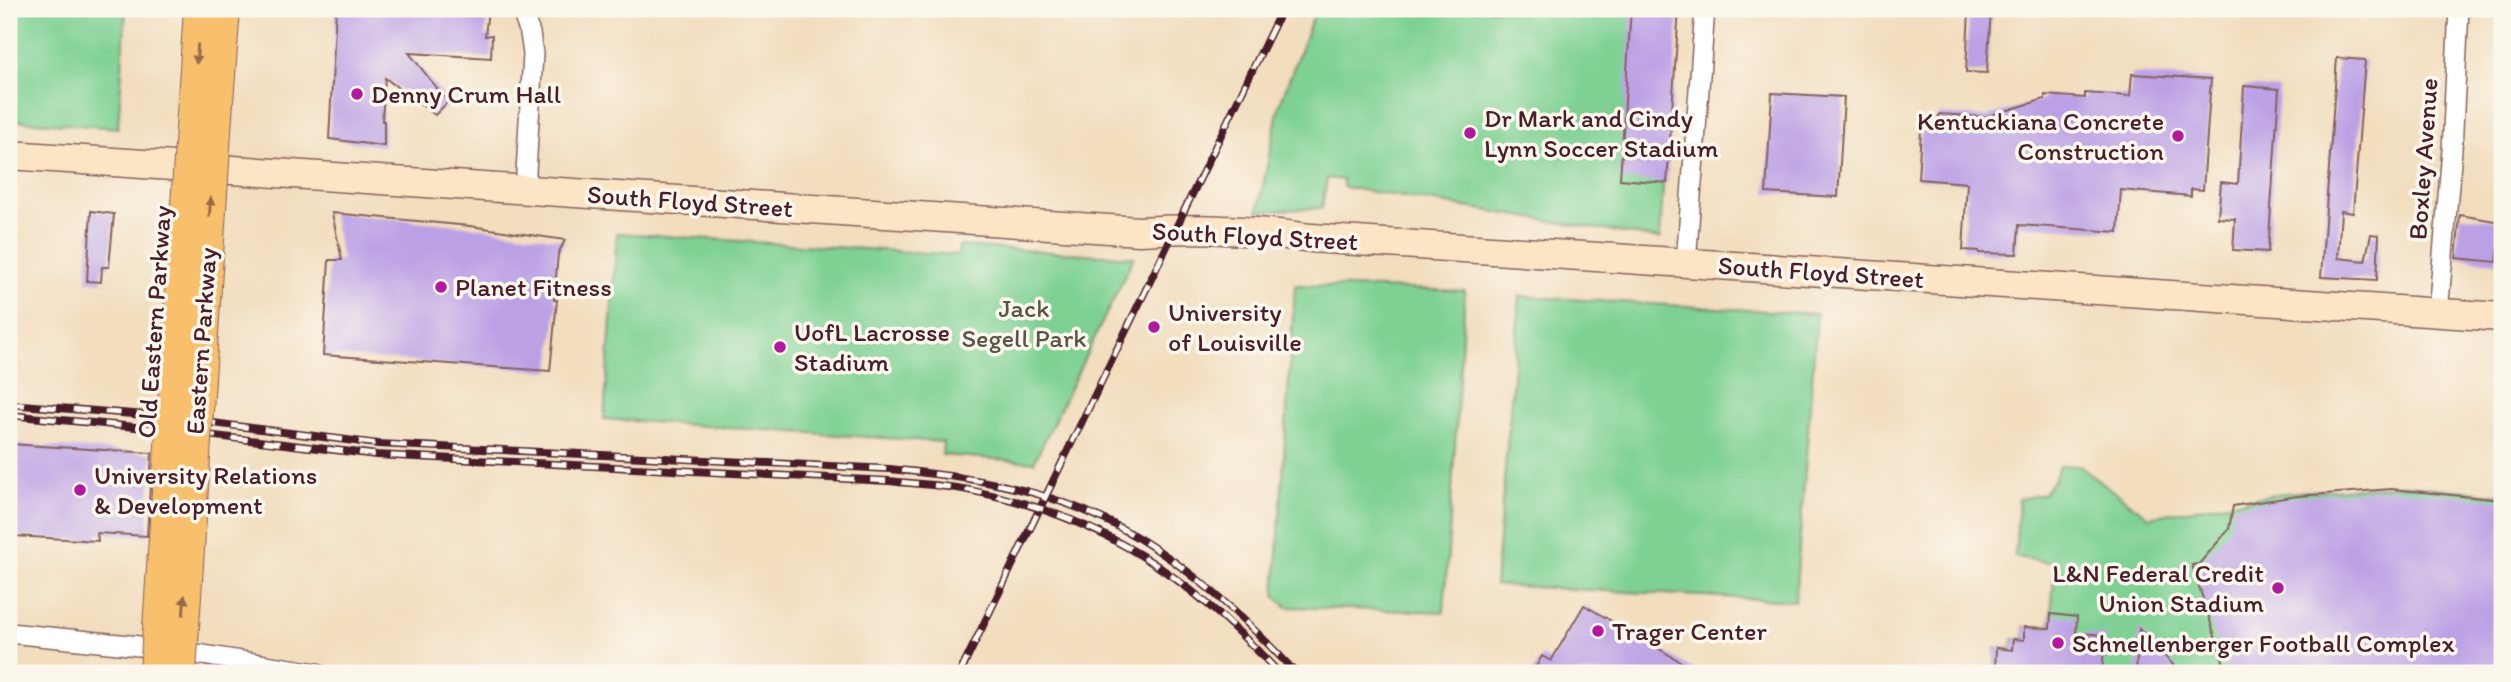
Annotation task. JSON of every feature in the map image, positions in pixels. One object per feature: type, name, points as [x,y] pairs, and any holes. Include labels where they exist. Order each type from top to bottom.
[{"type":"main road","name":"Eastern Parkway","points":[[180,673],[205,100],[200,9]]},
{"type":"main road","name":"Eastern Parkway","points":[[158,661],[205,100],[221,51],[224,9]]},
{"type":"main road","points":[[221,51],[237,9]]},
{"type":"street","points":[[521,9],[530,33],[533,54],[526,189]]},
{"type":"street","points":[[1686,263],[1705,9]]},
{"type":"street","name":"Boxley Avenue","points":[[2438,313],[2452,150],[2459,9]]},
{"type":"street","name":"South Floyd Street","points":[[9,155],[1139,231],[1176,229],[1289,235],[2502,317]]},
{"type":"street","name":"Old Eastern Parkway","points":[[158,661],[191,167]]},
{"type":"street","points":[[9,633],[158,661],[317,673]]},
{"type":"green space","points":[[9,9],[126,9],[118,128],[9,120]]},
{"type":"green space","name":"Dr Mark and Cindy Lynn Soccer Stadium","points":[[1316,9],[1673,9],[1660,239],[1343,187],[1343,180],[1327,178],[1322,208],[1258,211],[1279,106]]},
{"type":"green space","name":"UofL Lacrosse Stadium","points":[[617,233],[958,255],[959,246],[1134,257],[1034,462],[942,455],[943,442],[604,419]]},
{"type":"green space","points":[[1295,285],[1465,291],[1444,612],[1287,607],[1275,596]]},
{"type":"green space","points":[[1520,296],[1817,314],[1795,601],[1495,585]]},
{"type":"green space","name":"L&N Federal Credit Union Stadium","points":[[2078,465],[2149,517],[2283,493],[2406,485],[2502,495],[2502,673],[1986,673],[1987,669],[1995,669],[1996,648],[2012,649],[2013,639],[2024,639],[2024,627],[2050,627],[2055,563],[2015,557],[2019,499],[2043,494],[2054,480],[2059,466]]},
{"type":"building","name":"Denny Crum Hall","points":[[336,9],[488,9],[485,36],[492,35],[491,58],[409,53],[448,102],[435,115],[385,78],[382,121],[384,146],[329,139]]},
{"type":"building","points":[[1631,9],[1679,9],[1667,183],[1620,179]]},
{"type":"building","points":[[1969,9],[1991,9],[1987,73],[1966,72]]},
{"type":"building","points":[[2337,58],[2365,60],[2353,213],[2341,211],[2338,258],[2365,261],[2371,234],[2379,235],[2377,280],[2321,277]]},
{"type":"building","points":[[2132,74],[2211,79],[2203,190],[2191,189],[2191,196],[2121,190],[2118,232],[2019,225],[2017,254],[1963,250],[1967,183],[1918,179],[1921,130],[1925,130],[1926,120],[1938,121],[1939,114],[1985,117],[2045,99],[2045,95],[2085,98],[2085,93],[2130,96]]},
{"type":"building","points":[[2244,86],[2279,89],[2268,252],[2233,250],[2235,219],[2218,218],[2221,182],[2238,184]]},
{"type":"building","points":[[1772,93],[1844,97],[1838,197],[1766,193]]},
{"type":"building","points":[[91,211],[114,214],[109,267],[102,267],[101,282],[87,281]]},
{"type":"building","name":"Planet Fitness","points":[[332,213],[470,226],[565,240],[558,254],[554,300],[557,300],[550,371],[323,355],[329,260],[342,260]]},
{"type":"building","points":[[2460,215],[2501,222],[2497,262],[2456,258]]},
{"type":"building","name":"University Relations & Development","points":[[9,444],[152,453],[147,536],[97,533],[98,541],[15,536],[16,528],[9,527]]},
{"type":"building","points":[[2392,489],[2502,500],[2502,673],[2227,673],[2192,565],[2199,564],[2229,529],[2233,506],[2298,496]]},
{"type":"building","name":"Trager Center","points":[[1584,605],[1700,673],[1532,673],[1542,656],[1551,661]]},
{"type":"building","name":"Schnellenberger Football Complex","points":[[2051,614],[2077,617],[2076,633],[2105,635],[2102,673],[1995,673],[1996,648],[2012,650],[2013,639],[2024,640],[2024,627],[2050,628]]},
{"type":"building","name":"Schnellenberger Football Complex","points":[[2139,629],[2181,673],[2136,673]]},
{"type":"railway","points":[[960,673],[1282,9]]},
{"type":"railway","points":[[9,404],[158,416],[378,444],[890,469],[998,484],[1041,495],[1096,516],[1160,551],[1245,621],[1296,673]]},
{"type":"railway","points":[[9,415],[377,455],[889,481],[968,490],[1016,501],[1060,516],[1101,533],[1140,554],[1211,607],[1279,673]]},
{"type":"place","name":"Denny Crum Hall","points":[[357,94]]},
{"type":"place","name":"Dr Mark and Cindy Lynn Soccer Stadium","points":[[1470,133]]},
{"type":"place","name":"Kentuckiana Concrete Construction","points":[[2178,136]]},
{"type":"place","name":"Planet Fitness","points":[[441,287]]},
{"type":"place","name":"University of Louisville","points":[[1154,327]]},
{"type":"place","name":"UofL Lacrosse Stadium","points":[[780,347]]},
{"type":"place","name":"University Relations & Development","points":[[80,490]]},
{"type":"place","name":"L&N Federal Credit Union Stadium","points":[[2278,588]]},
{"type":"place","name":"Trager Center","points":[[1598,631]]},
{"type":"place","name":"Schnellenberger Football Complex","points":[[2058,643]]},
{"type":"park label","name":"Jack Segell Park","points":[[1024,323]]}]
